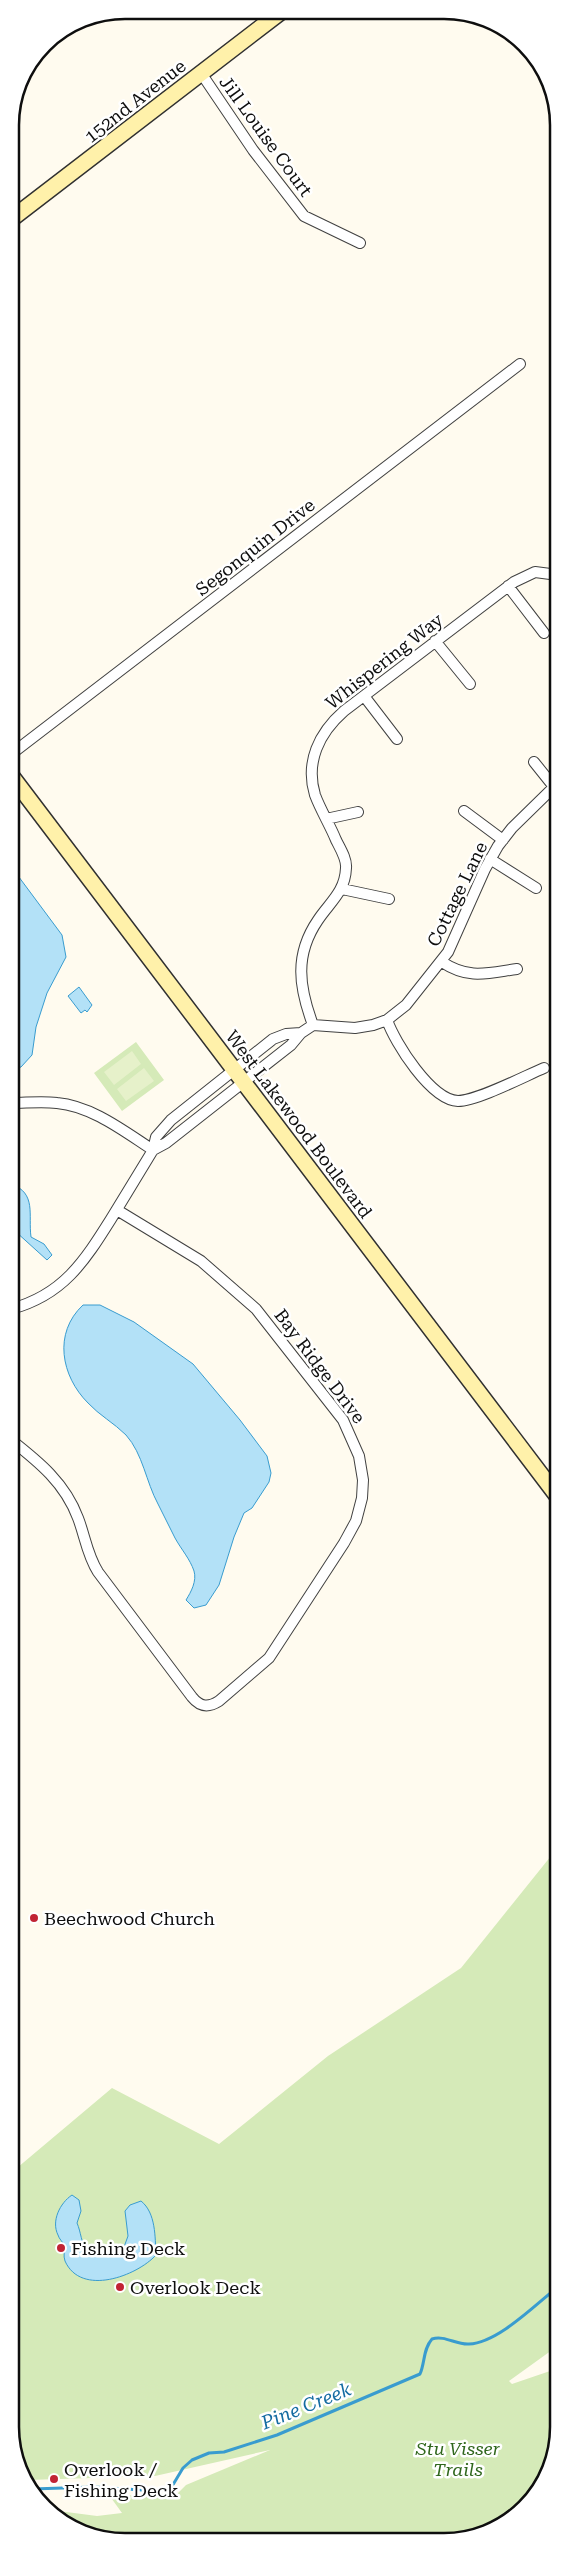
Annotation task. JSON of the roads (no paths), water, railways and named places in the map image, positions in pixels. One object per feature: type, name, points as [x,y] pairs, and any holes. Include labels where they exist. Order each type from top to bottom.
[{"type":"street","name":"152nd Avenue","points":[[19,214],[272,19]]},
{"type":"street","name":"Jill Louise Court","points":[[201,73],[253,150],[304,216],[360,243]]},
{"type":"street","name":"Segonquin Drive","points":[[19,748],[520,364]]},
{"type":"street","name":"Whispering Way","points":[[313,1025],[304,993],[301,954],[318,920],[342,889],[346,866],[316,796],[312,780],[316,749],[332,722],[508,586],[535,572],[550,573]]},
{"type":"street","points":[[508,586],[544,632]]},
{"type":"street","points":[[435,641],[470,684]]},
{"type":"street","points":[[364,696],[397,739]]},
{"type":"street","points":[[534,762],[550,779]]},
{"type":"street","name":"West Lakewood Boulevard","points":[[19,786],[550,1486]]},
{"type":"street","name":"Cottage Lane","points":[[313,1025],[355,1028],[387,1020],[406,1005],[442,962],[457,936],[490,859],[502,840],[550,794]]},
{"type":"street","points":[[464,811],[502,840]]},
{"type":"street","points":[[326,819],[358,812]]},
{"type":"street","points":[[490,859],[536,888]]},
{"type":"street","points":[[342,889],[389,899]]},
{"type":"street","points":[[442,962],[458,971],[473,975],[517,969]]},
{"type":"street","points":[[387,1020],[399,1048],[406,1058],[433,1086],[449,1099],[465,1100],[544,1068]]},
{"type":"street","points":[[19,1305],[36,1300],[61,1285],[72,1275],[98,1241],[153,1150],[156,1137],[171,1120],[293,1043],[301,1033],[313,1025]]},
{"type":"street","points":[[153,1150],[166,1143],[239,1076],[273,1039],[286,1034],[301,1033]]},
{"type":"street","points":[[19,1103],[55,1102],[77,1106],[153,1150]]},
{"type":"street","name":"Bay Ridge Drive","points":[[19,1447],[45,1468],[61,1485],[78,1519],[88,1554],[98,1572],[192,1697],[199,1704],[206,1706],[218,1701],[260,1668],[284,1637],[316,1589],[356,1521],[362,1498],[361,1464],[355,1442],[343,1420],[256,1309],[201,1261],[117,1210]]},
{"type":"water","points":[[19,877],[62,935],[66,957],[47,993],[36,1027],[32,1055],[19,1068]]},
{"type":"water","points":[[79,987],[92,1005],[87,1012],[85,1010],[81,1013],[68,996]]},
{"type":"water","points":[[19,1188],[25,1193],[30,1206],[31,1237],[44,1244],[52,1255],[47,1260],[19,1235]]},
{"type":"water","points":[[83,1305],[100,1305],[134,1322],[193,1364],[240,1420],[267,1456],[271,1473],[269,1482],[252,1508],[244,1513],[234,1537],[219,1585],[206,1605],[194,1608],[186,1600],[192,1590],[194,1571],[154,1495],[132,1443],[126,1435],[88,1403],[79,1392],[67,1368],[64,1341],[67,1328],[73,1316]]},
{"type":"water","points":[[72,2195],[79,2200],[81,2211],[77,2223],[83,2245],[87,2251],[108,2255],[124,2247],[128,2236],[125,2211],[130,2205],[141,2201],[150,2212],[152,2219],[156,2255],[136,2270],[123,2276],[109,2279],[83,2278],[73,2272],[65,2261],[64,2245],[56,2230],[56,2218],[60,2207]]},
{"type":"waterway","name":"Pine Creek","points":[[39,2489],[94,2487],[158,2491],[171,2488],[183,2468],[192,2460],[209,2453],[224,2452],[277,2435],[420,2374],[427,2347],[432,2339],[441,2338],[469,2344],[480,2342],[504,2330],[550,2293]]},
{"type":"place","name":"Beechwood Church","points":[[34,1918]]},
{"type":"place","name":"Fishing Deck","points":[[61,2248]]},
{"type":"place","name":"Overlook Deck","points":[[120,2287]]},
{"type":"place","name":"Overlook / Fishing Deck","points":[[54,2479]]},
{"type":"park label","name":"Stu Visser Trails","points":[[458,2458]]}]
